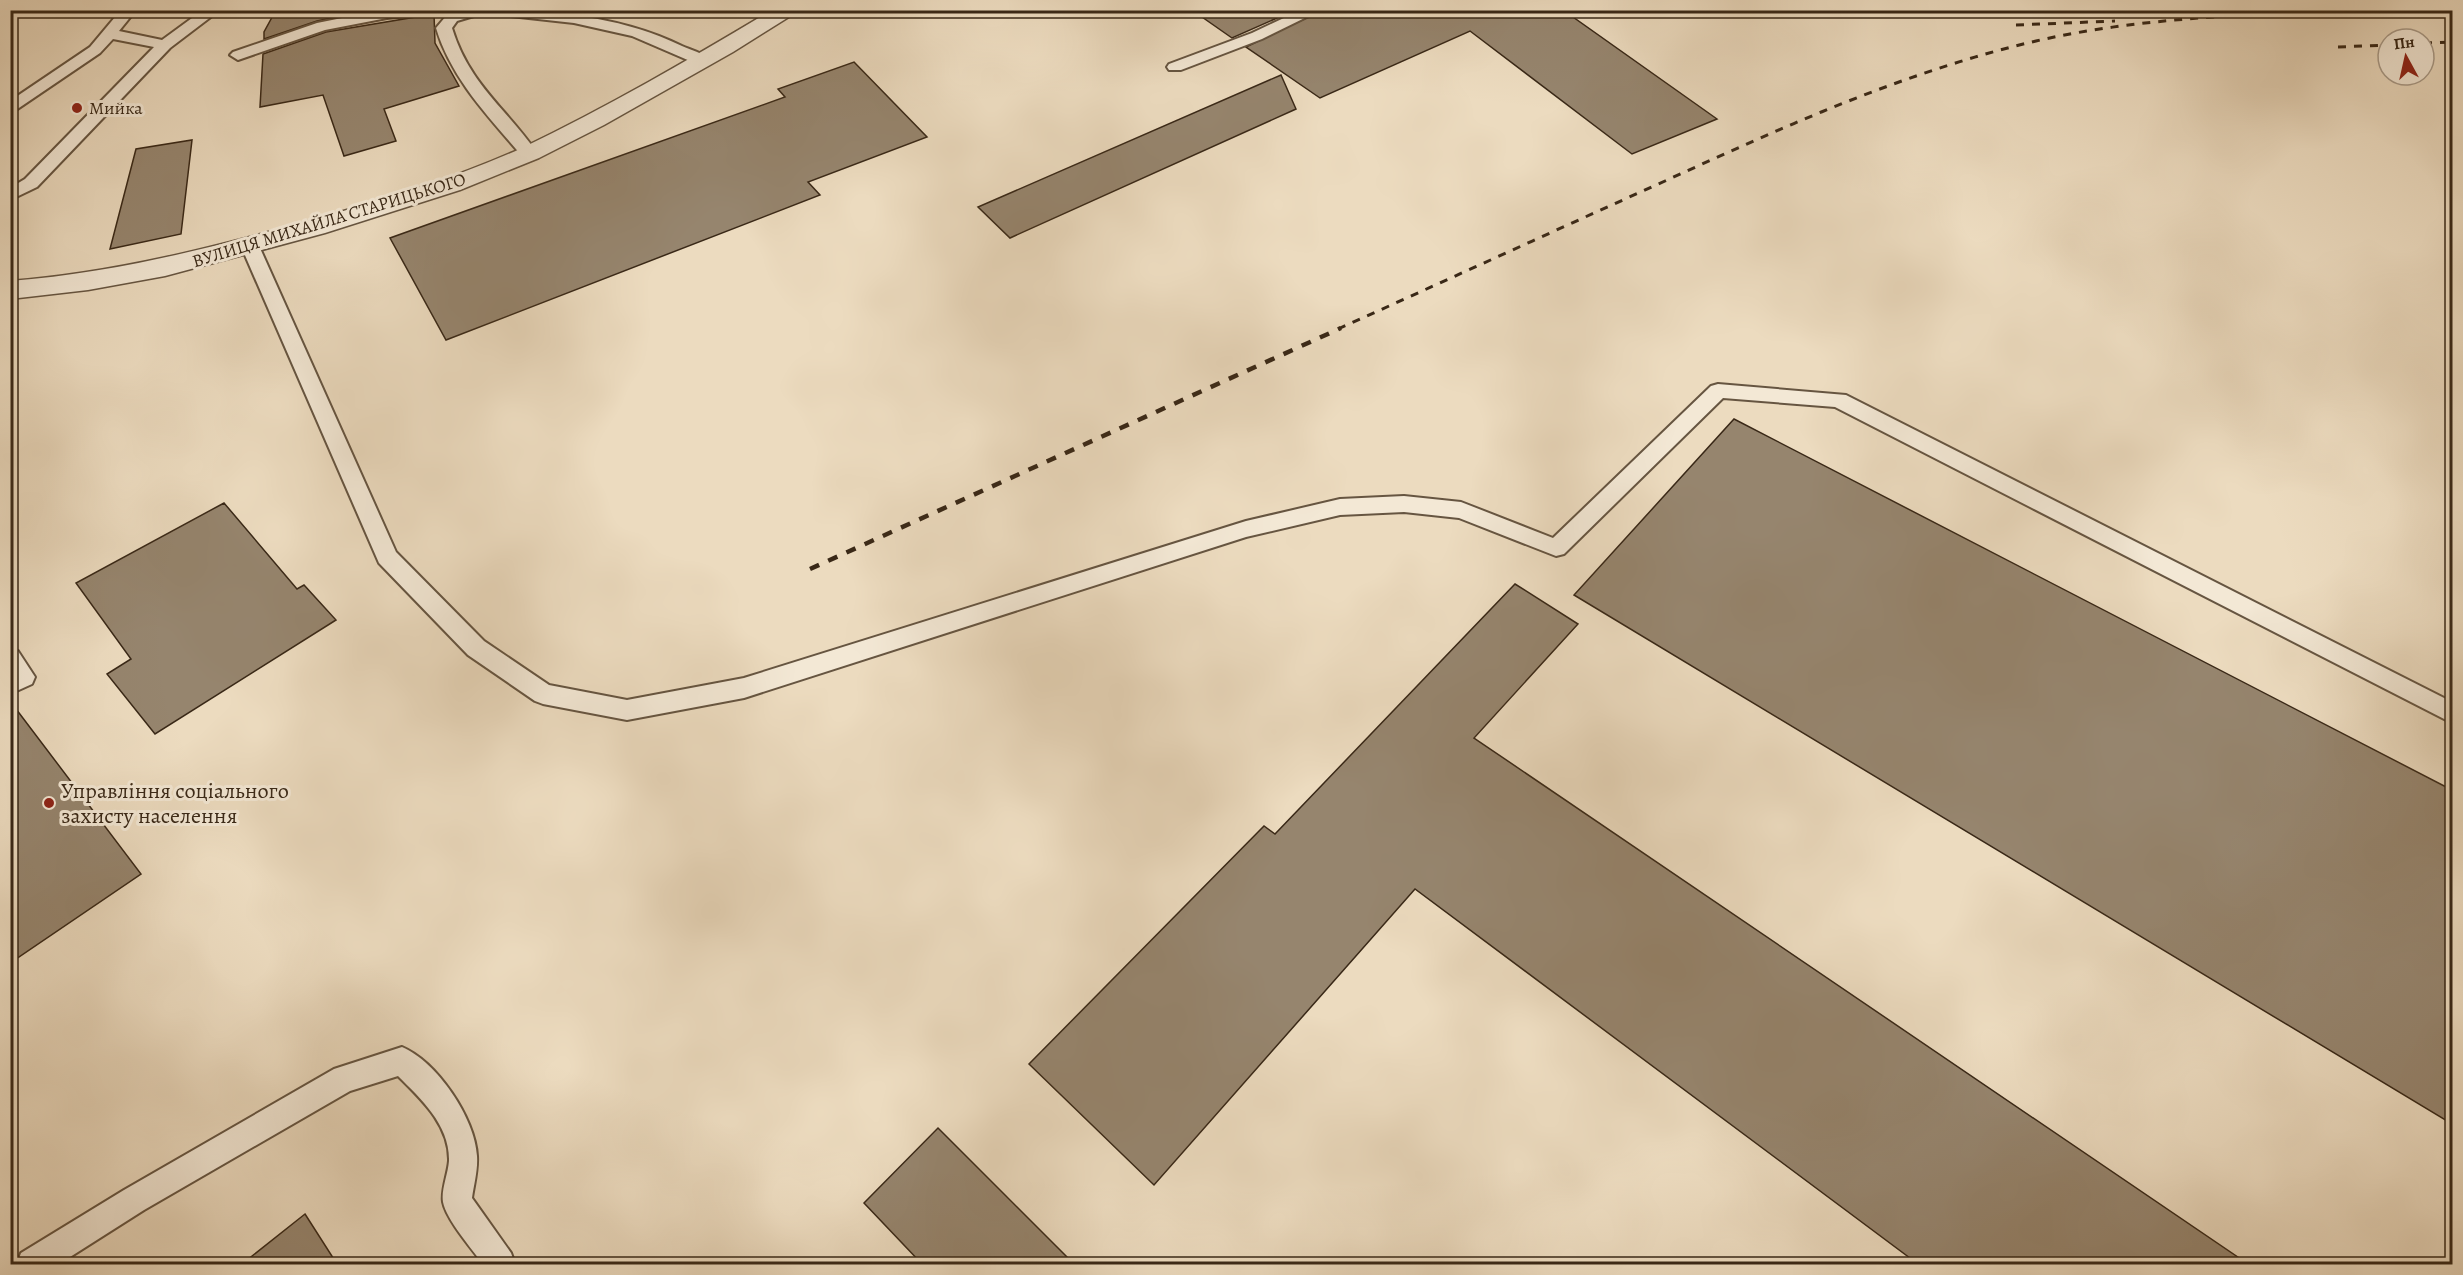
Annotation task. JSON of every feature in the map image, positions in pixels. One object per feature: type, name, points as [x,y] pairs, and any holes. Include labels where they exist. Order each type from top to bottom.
[{"type":"street","name":"ВУЛИЦЯ МИХАЙЛА СТАРИЦЬКОГО","points":[[10,290],[58,287],[138,275],[250,246],[458,183],[529,153],[603,116],[789,10]]},
{"type":"lane","points":[[10,109],[95,50],[129,10]]},
{"type":"lane","points":[[10,195],[31,183],[165,45],[213,10]]},
{"type":"lane","points":[[238,55],[322,26],[378,13],[429,10]]},
{"type":"lane","points":[[479,10],[452,18],[444,28],[448,45],[476,94],[529,153]]},
{"type":"lane","points":[[489,10],[537,13],[602,26],[654,39],[702,61]]},
{"type":"lane","points":[[1175,67],[1257,36],[1314,10]]},
{"type":"lane","points":[[109,34],[165,45]]},
{"type":"lane","points":[[250,246],[387,557],[476,648],[543,694],[627,710],[744,688],[1246,529],[1340,507],[1404,504],[1461,510],[1556,548],[1718,391],[1839,400],[2452,713]]},
{"type":"lane","points":[[10,658],[24,677],[10,685]]},
{"type":"lane","points":[[32,1264],[134,1200],[344,1079],[402,1062],[437,1095],[454,1120],[463,1153],[458,1201],[500,1264]]},
{"type":"building","points":[[276,10],[368,10],[317,21],[264,39],[264,32]]},
{"type":"building","points":[[1192,10],[1295,10],[1232,38]]},
{"type":"building","points":[[1323,10],[1563,10],[1717,119],[1632,154],[1470,31],[1320,98],[1246,47]]},
{"type":"building","points":[[434,14],[435,43],[459,86],[384,109],[396,141],[344,156],[323,95],[260,107],[263,54],[326,32]]},
{"type":"building","points":[[854,62],[927,137],[808,182],[820,195],[446,340],[390,238],[785,97],[778,89]]},
{"type":"building","points":[[1281,75],[1296,109],[1010,238],[978,207]]},
{"type":"building","points":[[192,140],[181,234],[110,249],[136,149]]},
{"type":"building","points":[[1734,419],[2452,790],[2452,1124],[1574,595]]},
{"type":"building","points":[[224,503],[297,589],[304,585],[336,620],[155,734],[107,674],[131,659],[76,583]]},
{"type":"building","points":[[1515,584],[1578,624],[1474,738],[2248,1264],[1918,1264],[1415,889],[1154,1185],[1029,1064],[1264,826],[1275,834]]},
{"type":"building","name":"Управління соціального захисту населення","points":[[10,701],[141,874],[10,963]]},
{"type":"building","points":[[938,1128],[1074,1264],[922,1264],[864,1203]]},
{"type":"building","points":[[305,1214],[337,1264],[242,1264]]},
{"type":"railway","points":[[1338,329],[1801,120],[1940,68],[2036,41],[2112,27],[2190,19],[2345,10]]},
{"type":"railway","points":[[2016,25],[2115,21]]},
{"type":"railway","points":[[2436,43],[2452,42]]},
{"type":"railway","points":[[2338,47],[2376,45]]},
{"type":"railway","points":[[810,569],[1341,328]]},
{"type":"place","name":"Мийка","points":[[77,108]]},
{"type":"place","name":"Управління соціального захисту населення","points":[[49,803]]}]
